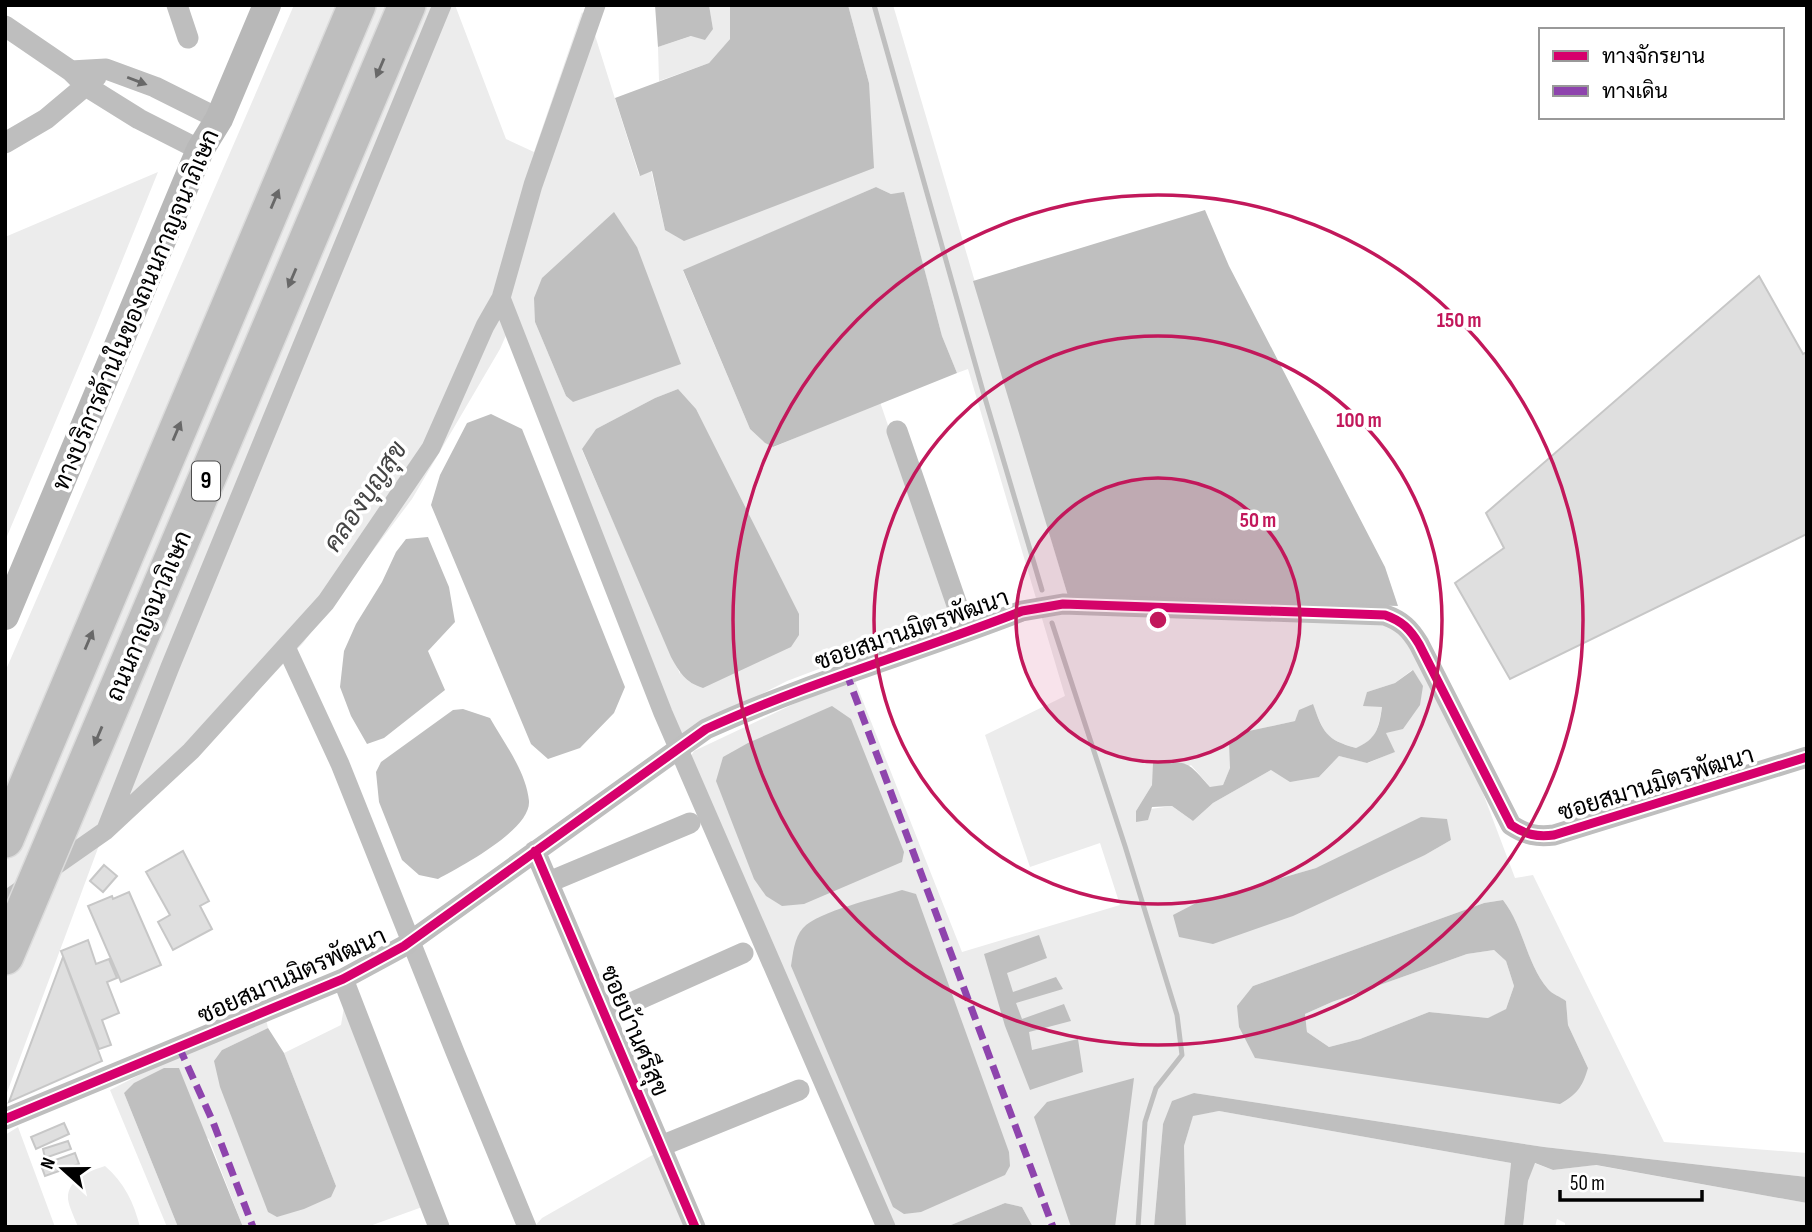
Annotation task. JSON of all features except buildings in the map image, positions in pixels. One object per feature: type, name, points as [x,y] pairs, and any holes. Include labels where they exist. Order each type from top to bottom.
[{"type":"highway","name":"ถนนกาญจนาภิเษก","points":[[5,839],[357,5]]},
{"type":"highway","name":"ถนนกาญจนาภิเษก","points":[[5,956],[407,5]]},
{"type":"main road","name":"ทางบริการด้านในของถนนกาญจนาภิเษก","points":[[5,616],[200,150],[219,119],[267,5]]},
{"type":"street","points":[[177,5],[188,38]]},
{"type":"street","points":[[5,26],[71,71],[86,86],[139,119],[200,150]]},
{"type":"street","points":[[5,143],[46,118],[106,69]]},
{"type":"street","points":[[71,71],[106,69],[155,87],[219,119]]},
{"type":"street","points":[[897,431],[966,631]]},
{"type":"street","name":"ซอยสมานมิตรพัฒนา","points":[[5,1119],[343,979],[410,942],[706,729],[825,680],[1022,611],[1063,604],[1385,615],[1399,620],[1419,644],[1511,825],[1523,834],[1538,837],[1554,835],[1807,757]]},
{"type":"street","points":[[549,882],[690,823]]},
{"type":"street","name":"ซอยบ้านศรีสุข","points":[[535,851],[695,1227]]},
{"type":"street","points":[[606,1014],[743,953]]},
{"type":"street","points":[[343,979],[439,1227]]},
{"type":"street","points":[[661,1146],[799,1090]]},
{"type":"shaded area","points":[[294,5],[455,5],[506,139],[534,152],[582,12],[593,29],[639,175],[651,170],[665,230],[869,83],[848,5],[893,5],[1068,596],[1390,622],[1405,638],[1475,772],[1515,878],[1533,875],[1664,1142],[1807,1153],[1807,1177],[1544,1147],[1194,1093],[1163,1124],[1154,1227],[1033,1227],[1022,1207],[1005,1203],[946,1227],[876,1227],[682,771],[694,751],[853,676],[962,952],[1120,905],[1100,843],[1030,867],[985,735],[1065,696],[968,369],[957,373],[942,336],[904,193],[891,194],[876,187],[683,271],[750,429],[765,443],[774,447],[880,402],[954,618],[787,681],[669,741],[507,333],[412,499],[303,643],[194,758],[101,840],[5,1098],[5,672]],"holes":[[[614,213],[637,247],[573,402],[566,396],[535,322]],[[678,389],[680,674],[582,450],[596,429]],[[1412,670],[1385,733],[1394,752],[1368,763],[1339,756],[1319,777],[1271,770],[1213,803],[1193,821],[1172,806],[1136,811],[1152,785],[1191,765],[1211,788],[1223,785],[1245,732],[1295,721],[1312,704],[1326,733],[1337,741],[1356,748],[1363,745],[1375,732],[1382,707],[1367,692],[1395,683]],[[1451,840],[1425,855],[1198,902],[1316,868]],[[1503,900],[1516,922],[1541,979],[1550,991],[1566,1001],[1568,1025],[1588,1068],[1371,1074],[1256,1058],[1253,986],[1484,903]]]},
{"type":"shaded area","points":[[655,5],[709,5],[713,29],[705,40],[691,36],[658,47]]},
{"type":"shaded area","points":[[709,5],[730,5],[730,39],[709,63],[659,81],[658,47],[713,29]]},
{"type":"shaded area","points":[[730,5],[848,5],[869,83],[874,168],[684,241],[665,230],[652,171],[640,176],[615,98],[709,63],[730,39]]},
{"type":"shaded area","points":[[158,172],[92,335],[5,541],[5,237]]},
{"type":"shaded area","points":[[876,187],[891,194],[904,192],[942,336],[957,373],[773,447],[750,429],[683,270]]},
{"type":"shaded area","points":[[1205,210],[1229,266],[1385,567],[1398,606],[1068,596],[973,281]]},
{"type":"shaded area","points":[[614,212],[637,247],[681,364],[573,402],[566,396],[535,322],[534,298],[542,278]]},
{"type":"shaded area","points":[[678,389],[696,409],[799,614],[799,635],[791,647],[703,688],[684,676],[671,657],[582,449],[596,429]]},
{"type":"shaded area","points":[[491,414],[522,429],[625,687],[614,713],[580,748],[548,759],[531,744],[431,505],[440,475],[467,423]]},
{"type":"shaded area","points":[[428,537],[449,587],[455,622],[428,651],[445,690],[384,738],[367,744],[351,716],[340,687],[344,651],[396,552],[406,539]]},
{"type":"shaded area","points":[[1413,670],[1423,686],[1420,705],[1403,729],[1386,733],[1395,752],[1367,763],[1339,756],[1319,777],[1290,782],[1271,770],[1213,803],[1193,821],[1172,806],[1152,807],[1148,820],[1136,822],[1136,811],[1152,785],[1153,763],[1186,764],[1210,787],[1223,785],[1230,768],[1229,742],[1244,732],[1295,721],[1299,710],[1313,704],[1327,734],[1338,742],[1356,748],[1372,737],[1381,715],[1382,707],[1363,706],[1367,692],[1395,683]]},
{"type":"shaded area","points":[[832,706],[851,719],[904,852],[902,862],[804,904],[782,906],[766,896],[754,879],[716,781],[723,757]]},
{"type":"shaded area","points":[[463,709],[490,718],[519,768],[529,801],[527,812],[507,835],[477,857],[438,879],[419,875],[402,860],[379,802],[376,772],[381,762],[453,710]]},
{"type":"shaded area","points":[[1421,817],[1447,819],[1451,840],[1425,855],[1293,916],[1213,944],[1179,937],[1173,915],[1198,902],[1316,868]]},
{"type":"shaded area","points":[[902,890],[916,894],[1009,1152],[1010,1166],[1005,1175],[921,1212],[904,1214],[893,1207],[791,966],[798,936],[811,922],[835,911]]},
{"type":"shaded area","points":[[1503,900],[1516,922],[1541,979],[1550,991],[1566,1001],[1568,1025],[1588,1068],[1578,1090],[1566,1100],[1560,1104],[1255,1058],[1239,1027],[1237,1006],[1253,986],[1484,903]],"holes":[[[1494,950],[1506,961],[1514,986],[1506,1009],[1488,1018],[1429,1012],[1360,1039],[1329,1047],[1307,1032],[1305,1014],[1332,1002],[1467,954]]]},
{"type":"shaded area","points":[[1039,935],[1047,958],[1007,973],[1013,992],[1056,977],[1063,989],[1016,1003],[1022,1019],[1064,1004],[1071,1021],[1029,1032],[1032,1050],[1078,1039],[1083,1072],[1030,1090],[1005,1026],[984,954]]},
{"type":"shaded area","points":[[1494,950],[1506,961],[1514,986],[1506,1009],[1489,1018],[1429,1012],[1360,1039],[1329,1047],[1307,1032],[1305,1014],[1332,1002],[1467,954]]},
{"type":"shaded area","points":[[345,1001],[425,1206],[367,1227],[243,1227],[209,1139],[124,1093],[178,1227],[167,1227],[110,1090],[266,1019],[268,1028],[222,1050],[336,1186],[284,1053],[341,1025]]},
{"type":"shaded area","points":[[268,1028],[284,1053],[336,1186],[331,1197],[277,1217],[268,1212],[220,1087],[214,1061],[222,1050]]},
{"type":"shaded area","points":[[164,1068],[179,1068],[243,1227],[178,1227],[124,1093],[134,1083]]},
{"type":"shaded area","points":[[1134,1078],[1115,1227],[1071,1227],[1034,1117],[1047,1102]]},
{"type":"shaded area","points":[[1194,1093],[1544,1147],[1807,1177],[1807,1203],[1596,1165],[1553,1170],[1535,1163],[1528,1181],[1523,1227],[1504,1227],[1511,1163],[1219,1111],[1193,1116],[1184,1146],[1186,1227],[1154,1227],[1163,1124],[1172,1101]]},
{"type":"shaded area","points":[[1219,1111],[1511,1163],[1504,1227],[1186,1227],[1184,1146],[1193,1115]]},
{"type":"shaded area","points":[[18,1127],[55,1227],[5,1227],[5,1135]]},
{"type":"shaded area","points":[[656,1153],[687,1227],[534,1227],[542,1218]]},
{"type":"shaded area","points":[[1534,1163],[1553,1170],[1595,1165],[1807,1203],[1807,1227],[1565,1227],[1565,1223],[1557,1219],[1555,1227],[1523,1227],[1528,1181]]},
{"type":"shaded area","points":[[105,1166],[118,1179],[127,1194],[140,1227],[78,1227],[68,1199],[71,1186],[80,1177]]},
{"type":"shaded area","points":[[1005,1203],[1022,1207],[1033,1227],[946,1227]]},
{"type":"waterway","points":[[107,827],[442,5]]},
{"type":"waterway","name":"คลองบุญสุข","points":[[5,901],[105,831],[191,751],[326,602],[431,448],[485,326],[501,298],[533,185],[596,5]]},
{"type":"waterway","points":[[874,5],[1042,590]]},
{"type":"waterway","points":[[501,298],[663,713],[886,1227]]},
{"type":"waterway","points":[[1052,623],[1177,1015],[1182,1055],[1156,1088],[1145,1122],[1138,1227]]},
{"type":"waterway","points":[[286,647],[340,764],[527,1227]]},
{"type":"marked path","points":[[846,672],[1053,1227]]},
{"type":"marked path","points":[[179,1047],[213,1122],[253,1227]]},
{"type":"cycle path","points":[[5,1119],[343,979],[404,946],[706,729],[784,696],[1022,611],[1063,604],[1391,617],[1405,626],[1419,644],[1511,825],[1532,835],[1554,835],[1807,757]]},
{"type":"cycle path","points":[[535,851],[695,1227]]}]
